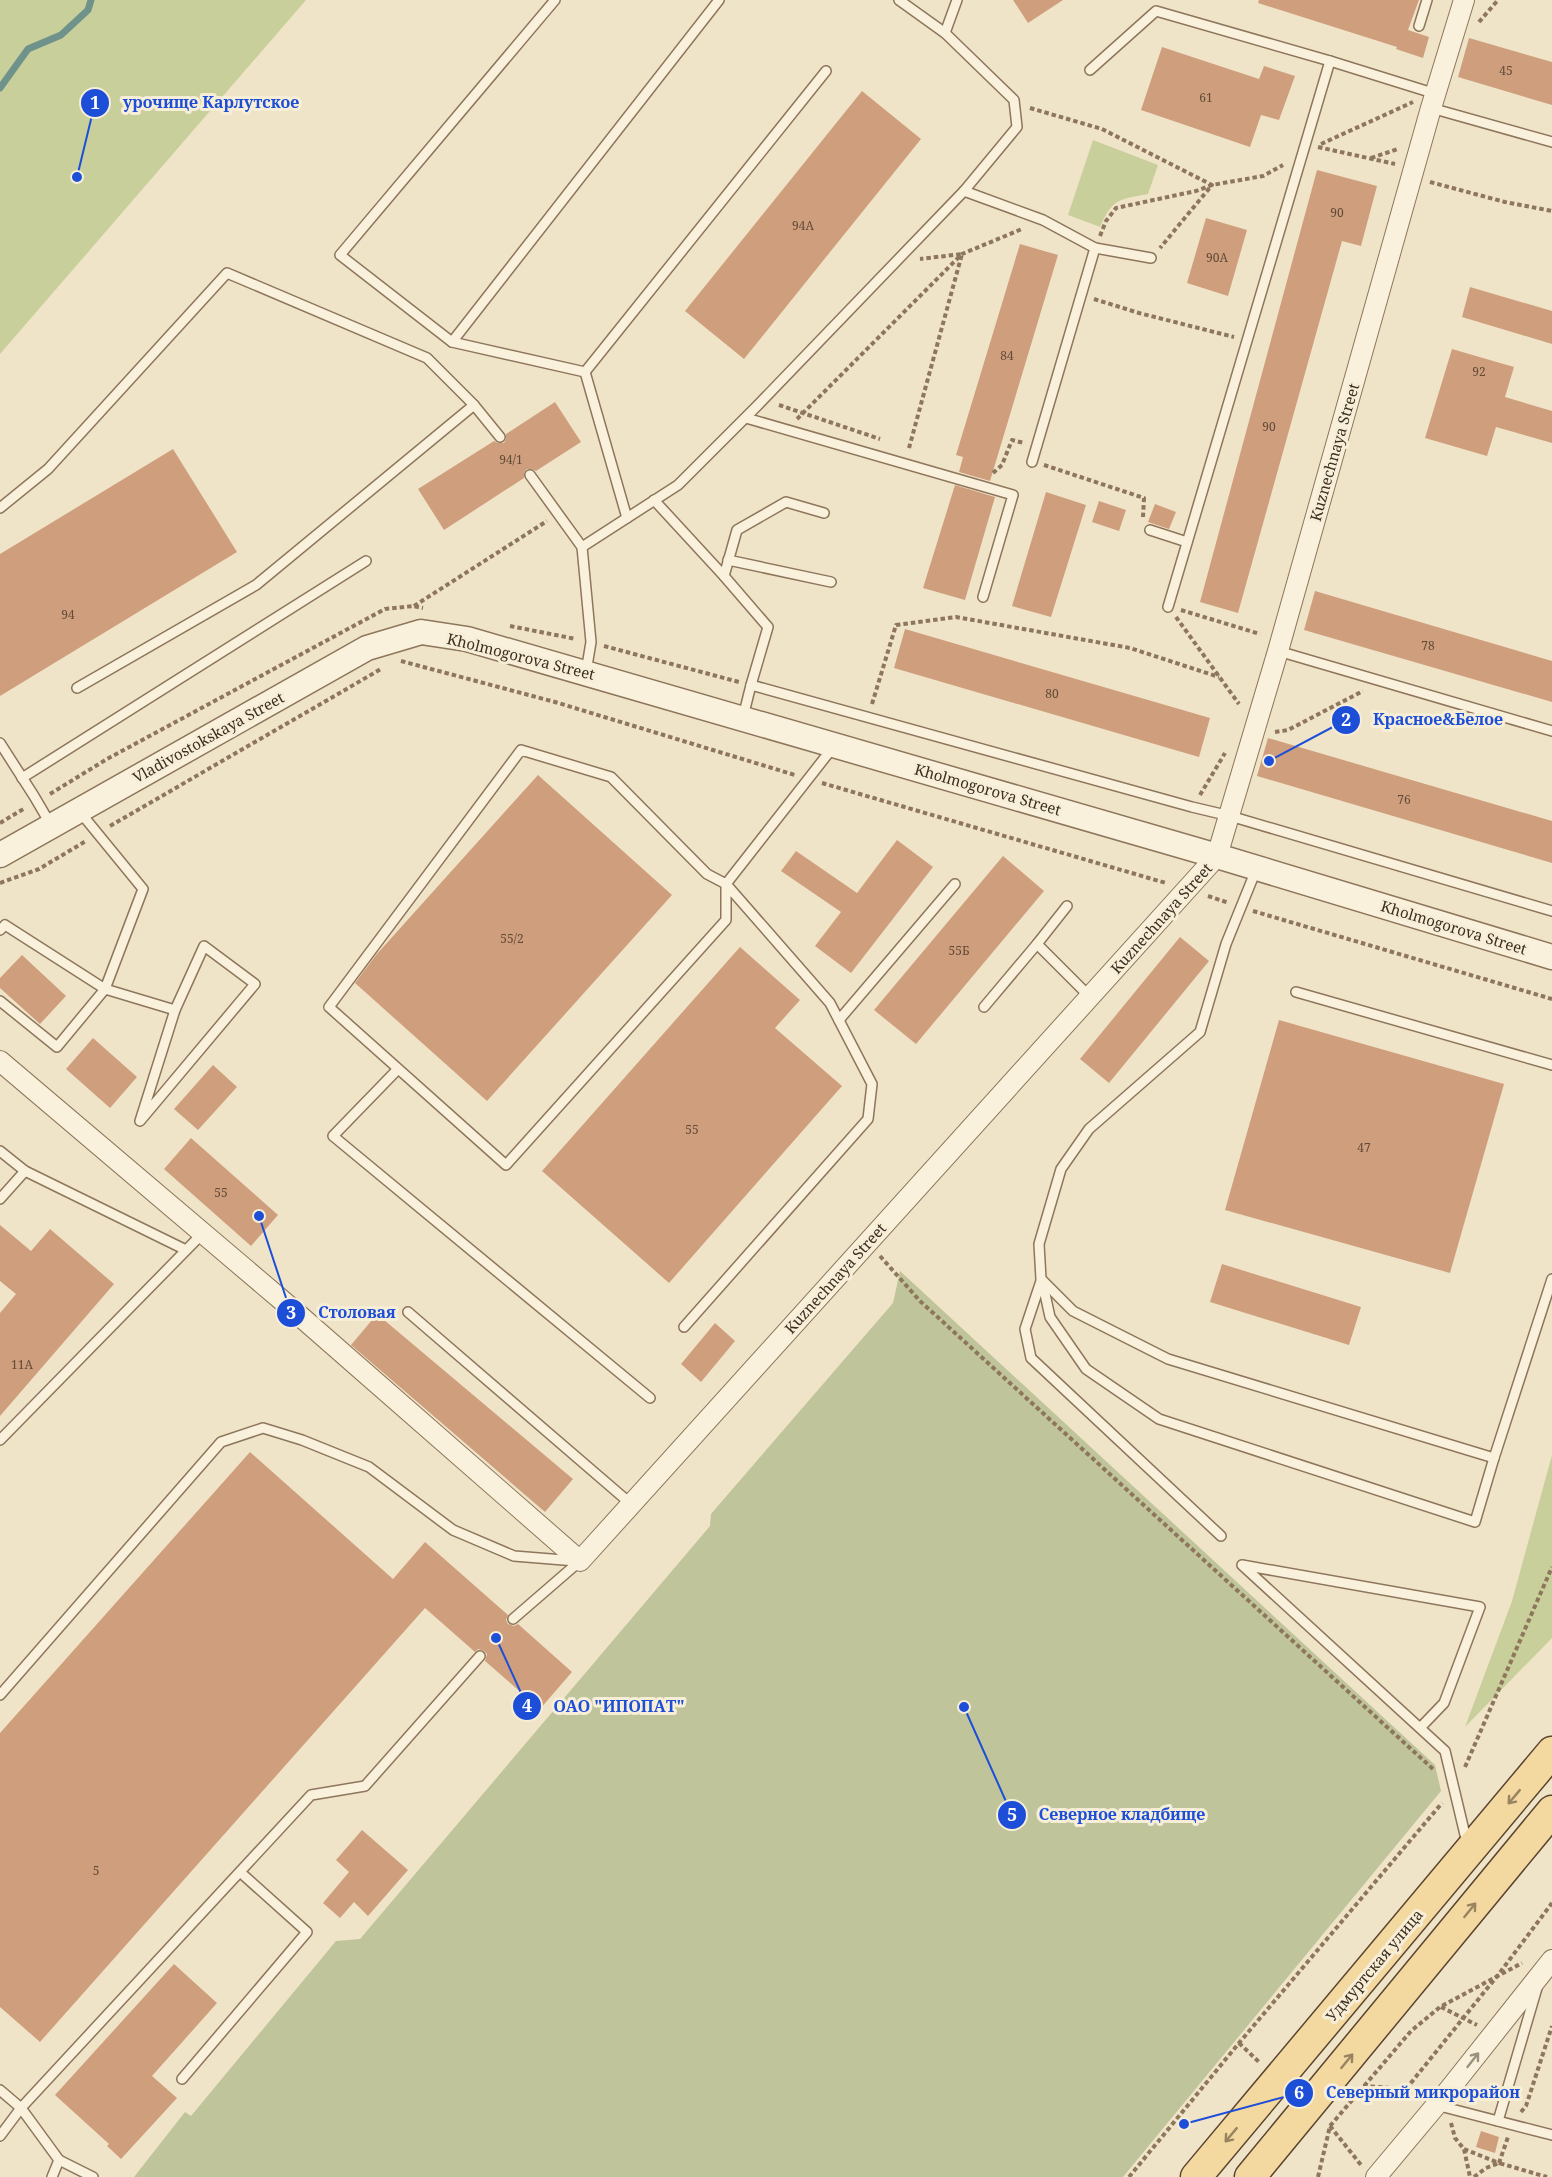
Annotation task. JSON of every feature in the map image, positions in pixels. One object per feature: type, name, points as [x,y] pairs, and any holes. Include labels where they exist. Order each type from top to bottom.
[{"type":"main road","name":"Удмуртская улица","points":[[1196,2177],[1552,1752]]},
{"type":"main road","points":[[1250,2177],[1552,1810]]},
{"type":"street","name":"Kuznechnaya Street","points":[[580,1561],[1217,856],[1278,651],[1412,177],[1429,100],[1464,0]]},
{"type":"street","name":"Kholmogorova Street","points":[[422,632],[467,639],[743,717],[1552,957]]},
{"type":"street","name":"Vladivostokskaya Street","points":[[0,855],[367,648],[422,632]]},
{"type":"street","points":[[0,1060],[580,1561]]},
{"type":"street","points":[[1370,2173],[1436,2105],[1548,1965]]},
{"type":"lane","points":[[555,0],[340,255],[452,342],[585,372]]},
{"type":"lane","points":[[452,342],[719,0]]},
{"type":"lane","points":[[582,547],[678,485],[896,262],[964,190],[1017,127],[1014,100],[945,33],[899,0]]},
{"type":"lane","points":[[945,33],[957,0]]},
{"type":"lane","points":[[1419,26],[1427,0]]},
{"type":"lane","points":[[1090,70],[1156,11],[1330,61],[1429,100],[1552,142]]},
{"type":"lane","points":[[1168,607],[1330,61]]},
{"type":"lane","points":[[585,372],[826,71]]},
{"type":"lane","points":[[964,190],[1042,220],[1095,248],[1151,258]]},
{"type":"lane","points":[[1032,462],[1095,248]]},
{"type":"lane","points":[[0,508],[48,470],[227,273],[428,358],[474,405],[500,437]]},
{"type":"lane","points":[[585,372],[627,518]]},
{"type":"lane","points":[[77,688],[256,585],[474,405]]},
{"type":"lane","points":[[746,417],[1014,495],[983,597]]},
{"type":"lane","points":[[530,475],[582,547],[591,642],[586,672]]},
{"type":"lane","points":[[654,500],[768,627],[743,717]]},
{"type":"lane","points":[[724,576],[737,530],[786,502],[824,513]]},
{"type":"lane","points":[[1150,530],[1187,542]]},
{"type":"lane","points":[[22,778],[366,561]]},
{"type":"lane","points":[[728,561],[831,582]]},
{"type":"lane","points":[[1278,651],[1552,730]]},
{"type":"lane","points":[[751,685],[1230,816],[1552,911]]},
{"type":"lane","points":[[0,743],[51,826]]},
{"type":"lane","points":[[684,1327],[868,1119],[872,1084],[830,1003],[726,884],[707,874],[611,777],[521,750],[329,1007],[506,1165],[726,920],[726,884],[836,745]]},
{"type":"lane","points":[[0,1001],[57,1047],[105,989],[143,889],[79,810]]},
{"type":"lane","points":[[1257,868],[1226,944],[1200,1032],[1089,1128],[1061,1169],[1039,1244],[1041,1279],[1050,1317],[1086,1369],[1159,1419],[1475,1522],[1552,1279]]},
{"type":"lane","points":[[839,1020],[955,884]]},
{"type":"lane","points":[[984,1007],[1067,906]]},
{"type":"lane","points":[[0,930],[5,925],[105,989],[176,1010]]},
{"type":"lane","points":[[1037,944],[1090,997]]},
{"type":"lane","points":[[204,946],[255,984],[140,1121],[161,1054],[176,1010],[204,946]]},
{"type":"lane","points":[[1296,992],[1552,1065]]},
{"type":"lane","points":[[398,1069],[333,1136],[650,1398]]},
{"type":"lane","points":[[0,1151],[25,1171],[186,1250]]},
{"type":"lane","points":[[0,1198],[25,1171]]},
{"type":"lane","points":[[0,1440],[203,1233]]},
{"type":"lane","points":[[1041,1279],[1073,1311],[1168,1359],[1494,1458]]},
{"type":"lane","points":[[1041,1279],[1025,1329],[1031,1358],[1221,1536]]},
{"type":"lane","points":[[408,1312],[631,1504]]},
{"type":"lane","points":[[0,1695],[221,1442],[263,1428],[302,1440],[369,1467],[453,1530],[503,1552],[514,1556],[580,1561]]},
{"type":"lane","points":[[513,1619],[580,1561]]},
{"type":"lane","points":[[1420,1728],[1444,1703],[1480,1607],[1242,1565],[1445,1751],[1469,1851]]},
{"type":"lane","points":[[0,2136],[21,2108],[312,1795],[365,1786],[480,1656]]},
{"type":"lane","points":[[182,2079],[307,1932],[240,1872]]},
{"type":"lane","points":[[1498,2121],[1548,1965]]},
{"type":"lane","points":[[0,2090],[21,2108],[59,2160],[93,2177]]},
{"type":"lane","points":[[1436,2105],[1552,2134]]},
{"type":"lane","points":[[52,2177],[59,2160]]},
{"type":"path","points":[[1315,146],[1429,100]]},
{"type":"path","points":[[1015,104],[1102,129],[1212,185],[1151,258]]},
{"type":"path","points":[[1412,177],[1505,202],[1552,211]]},
{"type":"path","points":[[896,262],[962,254],[1042,220]]},
{"type":"path","points":[[788,428],[962,254]]},
{"type":"path","points":[[909,448],[962,254]]},
{"type":"path","points":[[1082,295],[1139,313],[1246,340]]},
{"type":"path","points":[[763,400],[887,441]]},
{"type":"path","points":[[991,474],[1002,465],[1012,440],[1036,447]]},
{"type":"path","points":[[898,444],[920,451]]},
{"type":"path","points":[[1032,462],[1144,498],[1142,526],[1150,530]]},
{"type":"path","points":[[414,606],[558,514]]},
{"type":"path","points":[[0,823],[107,759],[385,609],[414,606],[425,608]]},
{"type":"path","points":[[1168,607],[1260,634]]},
{"type":"path","points":[[1168,607],[1239,704]]},
{"type":"path","points":[[868,718],[896,625],[956,617],[1130,648],[1219,677]]},
{"type":"path","points":[[502,624],[591,642],[751,685]]},
{"type":"path","points":[[1253,735],[1288,730],[1381,681]]},
{"type":"path","points":[[867,1243],[920,1301],[1454,1789]]},
{"type":"path","points":[[1129,2177],[1246,2034],[1454,1789],[1471,1755],[1552,1567]]},
{"type":"path","points":[[1406,2089],[1498,1975],[1552,1903]]},
{"type":"path","points":[[1318,2177],[1330,2126],[1411,2031],[1440,2007],[1524,1962],[1548,1965]]},
{"type":"path","points":[[1512,2124],[1526,2106],[1552,2026]]},
{"type":"path","points":[[1362,2086],[1406,2089],[1436,2105]]},
{"type":"path","points":[[1451,2122],[1455,2138],[1464,2149],[1472,2177],[1499,2163],[1505,2147]]},
{"type":"path","points":[[1330,2126],[1370,2173]]},
{"type":"path","points":[[1464,2149],[1499,2163],[1547,2177]]},
{"type":"green space","points":[[0,0],[306,0],[0,354]]},
{"type":"green space","points":[[1093,140],[1158,165],[1148,194],[1123,199],[1113,205],[1100,227],[1068,215]]},
{"type":"green space","points":[[900,1271],[1435,1765],[1441,1791],[1123,2177],[134,2177],[185,2112],[191,2116],[336,1941],[360,1939],[710,1526],[711,1514],[893,1303]]},
{"type":"green space","points":[[1552,1455],[1552,1638],[1465,1727],[1512,1601]]},
{"type":"building","points":[[1013,0],[1063,0],[1028,23]]},
{"type":"building","points":[[1259,0],[1419,0],[1408,30],[1429,37],[1423,58],[1396,49],[1397,47],[1258,3]]},
{"type":"building","points":[[1469,38],[1552,62],[1552,105],[1458,77]]},
{"type":"building","points":[[1162,47],[1259,79],[1264,66],[1295,76],[1279,120],[1261,115],[1250,147],[1141,110]]},
{"type":"building","points":[[862,91],[921,139],[744,359],[685,311]]},
{"type":"building","points":[[1317,170],[1377,186],[1361,246],[1342,241],[1238,613],[1200,602]]},
{"type":"building","points":[[1206,218],[1247,230],[1228,296],[1187,283]]},
{"type":"building","points":[[1020,244],[1058,255],[990,481],[959,472],[963,457],[956,455]]},
{"type":"building","points":[[1470,287],[1552,311],[1552,344],[1462,317]]},
{"type":"building","points":[[1452,349],[1514,367],[1505,397],[1552,411],[1552,443],[1496,427],[1487,456],[1425,438]]},
{"type":"building","points":[[555,402],[581,442],[536,471],[527,469],[524,478],[444,530],[418,489],[494,441],[504,443],[506,434]]},
{"type":"building","points":[[173,449],[237,552],[0,696],[0,554]]},
{"type":"building","points":[[955,485],[995,497],[965,600],[923,588]]},
{"type":"building","points":[[1046,492],[1086,505],[1051,617],[1012,606]]},
{"type":"building","points":[[1099,501],[1126,510],[1119,531],[1092,522]]},
{"type":"building","points":[[1155,504],[1176,512],[1169,529],[1148,522]]},
{"type":"building","points":[[1315,591],[1552,661],[1552,702],[1304,630]]},
{"type":"building","points":[[905,629],[1210,718],[1199,757],[894,668]]},
{"type":"building","points":[[1268,738],[1552,821],[1552,863],[1257,776]]},
{"type":"building","points":[[538,775],[672,895],[487,1101],[355,983],[376,955]]},
{"type":"building","points":[[897,840],[933,867],[851,973],[815,946],[841,912],[781,871],[796,851],[857,893]]},
{"type":"building","points":[[1003,856],[1044,891],[916,1044],[874,1010]]},
{"type":"building","points":[[1180,937],[1209,961],[1109,1083],[1080,1059]]},
{"type":"building","points":[[740,947],[800,1000],[775,1028],[842,1086],[669,1283],[542,1171]]},
{"type":"building","points":[[22,955],[66,996],[40,1024],[0,988],[0,978]]},
{"type":"building","points":[[1279,1020],[1504,1084],[1450,1273],[1225,1210]]},
{"type":"building","points":[[93,1038],[137,1077],[110,1108],[66,1069]]},
{"type":"building","points":[[213,1065],[237,1087],[198,1130],[174,1109]]},
{"type":"building","points":[[191,1138],[278,1215],[251,1246],[164,1169]]},
{"type":"building","points":[[0,1225],[31,1251],[50,1229],[114,1284],[0,1416],[0,1313],[16,1294],[0,1281]]},
{"type":"building","points":[[1222,1264],[1361,1307],[1349,1345],[1210,1302]]},
{"type":"building","points":[[377,1314],[573,1479],[545,1512],[351,1345]]},
{"type":"building","points":[[715,1323],[735,1341],[701,1382],[681,1364]]},
{"type":"building","points":[[250,1452],[393,1579],[425,1542],[508,1615],[506,1620],[508,1624],[514,1626],[518,1624],[572,1672],[540,1709],[485,1661],[487,1654],[484,1651],[478,1649],[475,1652],[425,1608],[40,2042],[0,2007],[0,1733]]},
{"type":"building","points":[[362,1830],[408,1870],[368,1916],[354,1902],[340,1918],[323,1903],[349,1872],[336,1860]]},
{"type":"building","points":[[174,1964],[217,2003],[152,2076],[177,2098],[121,2159],[107,2146],[109,2144],[55,2095]]},
{"type":"building","points":[[1481,2131],[1499,2137],[1495,2153],[1476,2147]]},
{"type":"waterway","points":[[0,88],[28,49],[61,35],[88,10],[91,0]]},
{"type":"place","name":"урочище Карлутское","points":[[77,177]]},
{"type":"place","name":"Красное&Белое","points":[[1269,761]]},
{"type":"place","name":"Столовая","points":[[259,1216]]},
{"type":"place","name":"ОАО \"ИПОПАТ\"","points":[[496,1638]]},
{"type":"place","name":"Северное кладбище","points":[[964,1707]]},
{"type":"place","name":"Северный микрорайон","points":[[1184,2124]]}]
